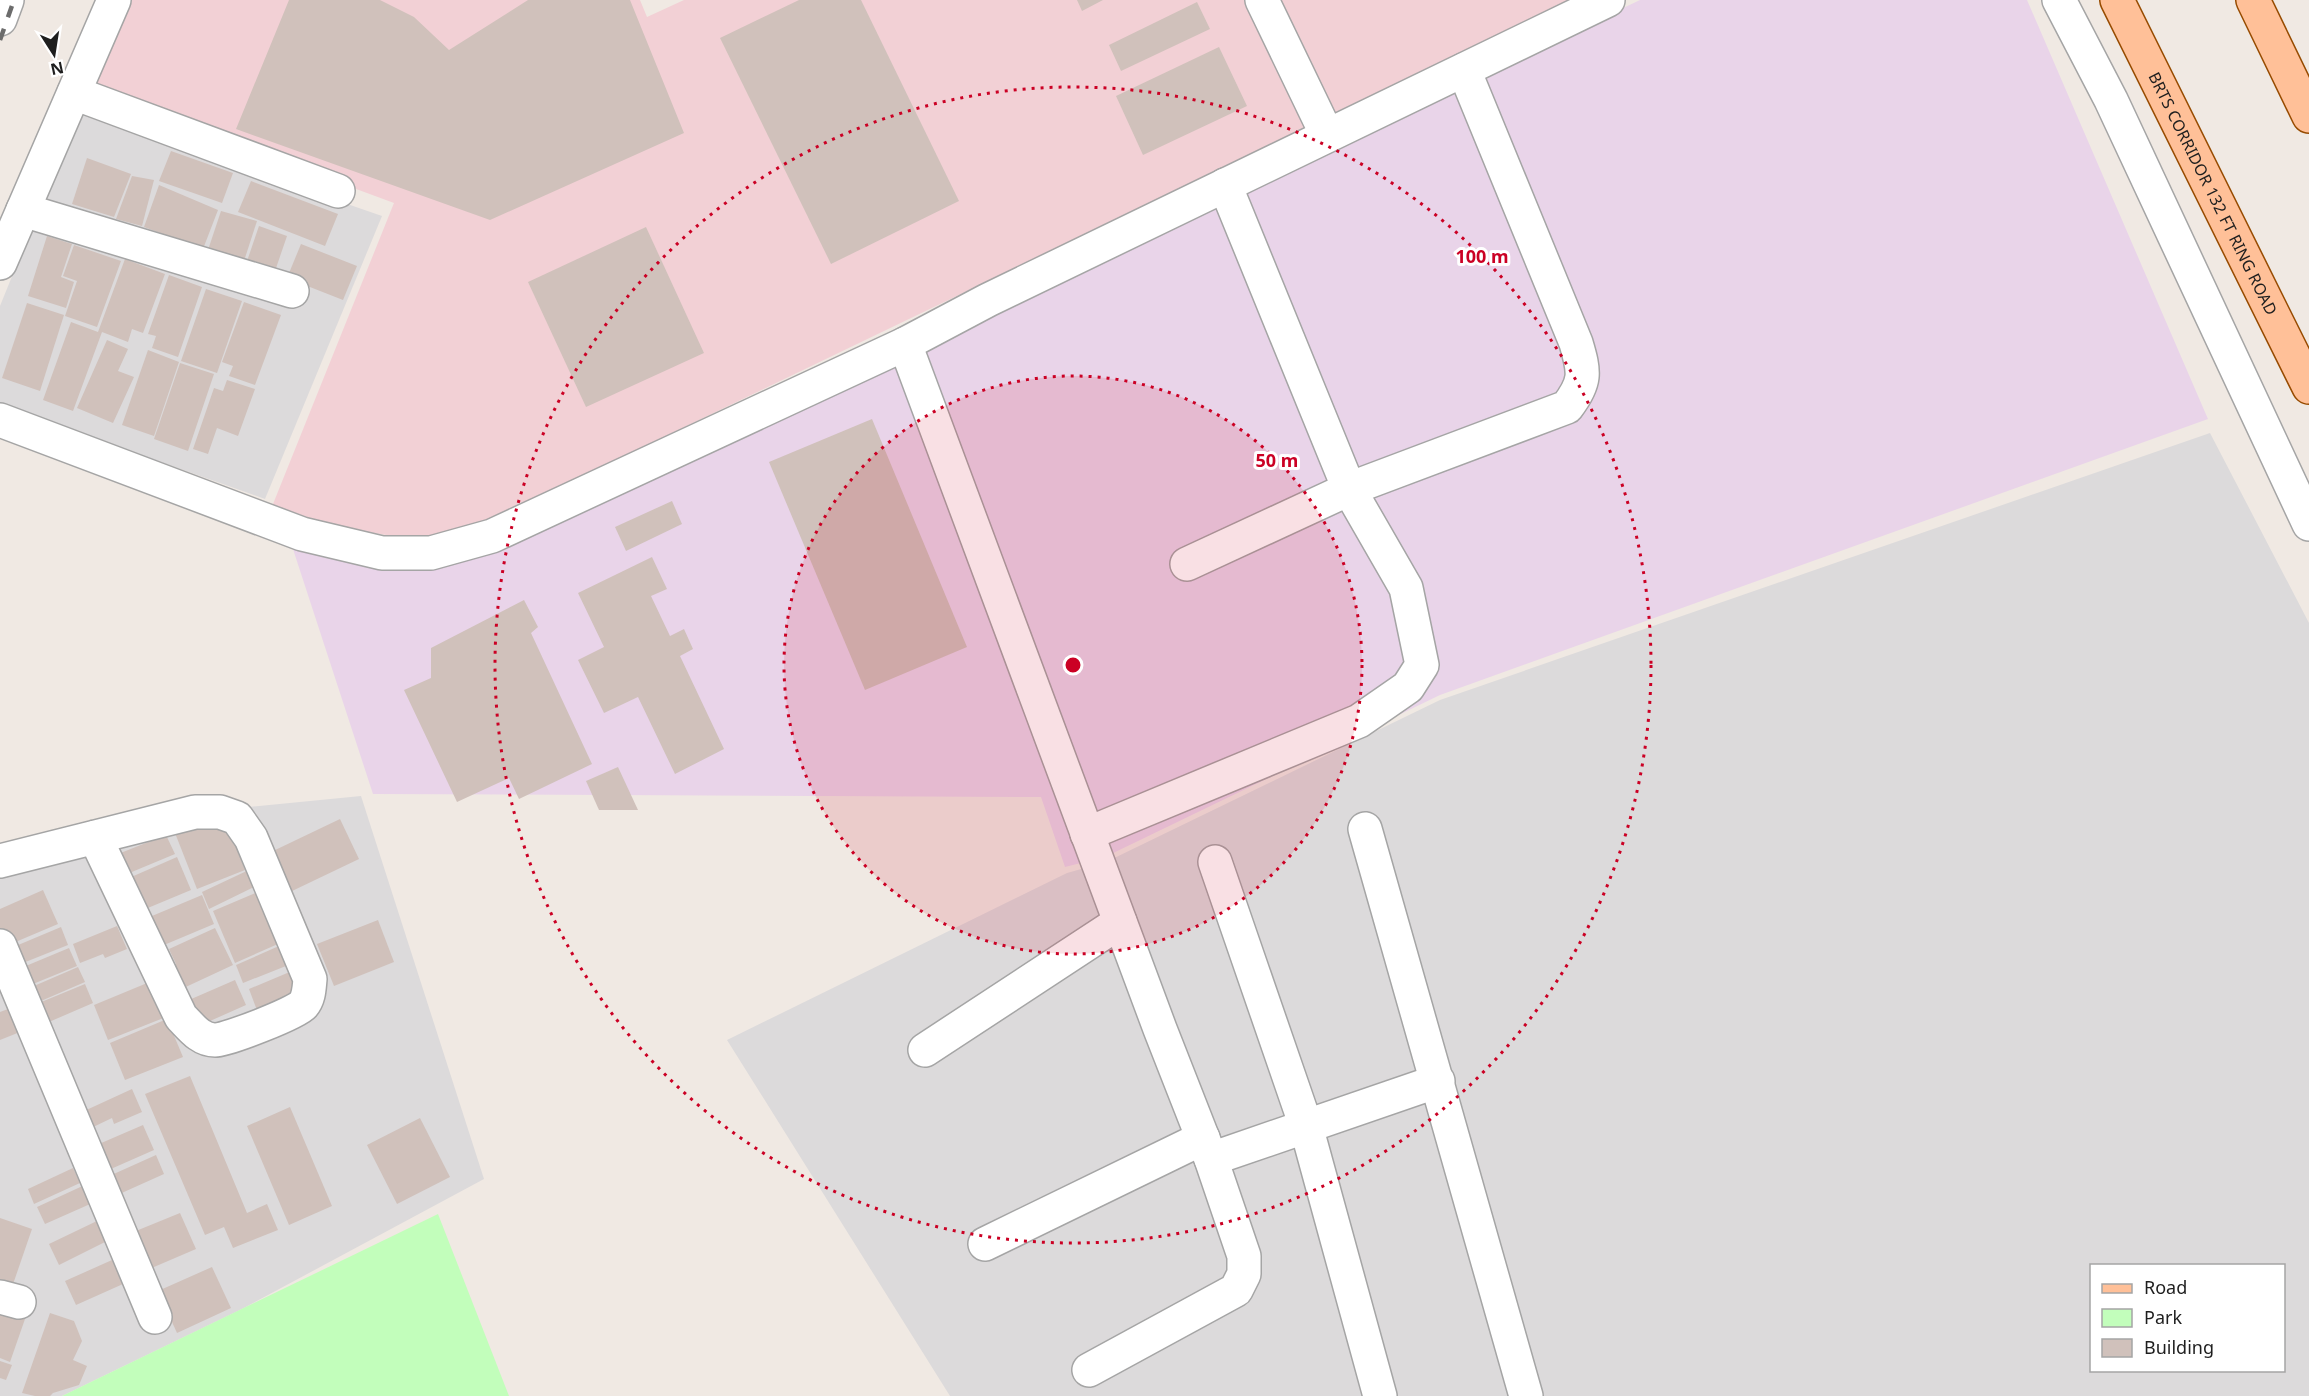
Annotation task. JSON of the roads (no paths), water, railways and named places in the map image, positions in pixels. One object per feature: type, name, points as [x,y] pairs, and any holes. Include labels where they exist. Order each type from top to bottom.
[{"type":"main road","name":"BRTS CORRIDOR 132 FT RING ROAD","points":[[2117,0],[2309,387]]},
{"type":"main road","points":[[2253,0],[2309,116]]},
{"type":"street","points":[[0,19],[7,0]]},
{"type":"street","points":[[0,263],[114,0]]},
{"type":"street","points":[[1262,0],[1327,135]]},
{"type":"street","points":[[0,420],[302,534],[382,553],[431,553],[492,536],[905,344],[988,300],[1608,0]]},
{"type":"street","points":[[2059,0],[2111,100],[2309,524]]},
{"type":"street","points":[[1187,564],[1349,489],[1567,407],[1579,392],[1583,369],[1576,344],[1464,70]]},
{"type":"street","points":[[74,93],[338,191]]},
{"type":"street","points":[[1087,834],[1359,720],[1408,687],[1422,665],[1406,588],[1349,489],[1225,185]]},
{"type":"street","points":[[23,210],[292,291]]},
{"type":"street","points":[[905,344],[1207,1149],[1244,1256],[1244,1274],[1236,1290],[1089,1370]]},
{"type":"street","points":[[0,861],[95,837],[195,812],[220,812],[237,818],[251,838],[310,979],[308,996],[301,1008],[231,1037],[214,1040],[200,1036],[182,1017],[95,837]]},
{"type":"street","points":[[1365,829],[1526,1396]]},
{"type":"street","points":[[1215,862],[1306,1126],[1380,1396]]},
{"type":"street","points":[[925,1050],[1120,922]]},
{"type":"street","points":[[0,946],[155,1317]]},
{"type":"street","points":[[985,1244],[1207,1149],[1306,1126],[1438,1081]]},
{"type":"railway","points":[[0,40],[14,0]]}]
